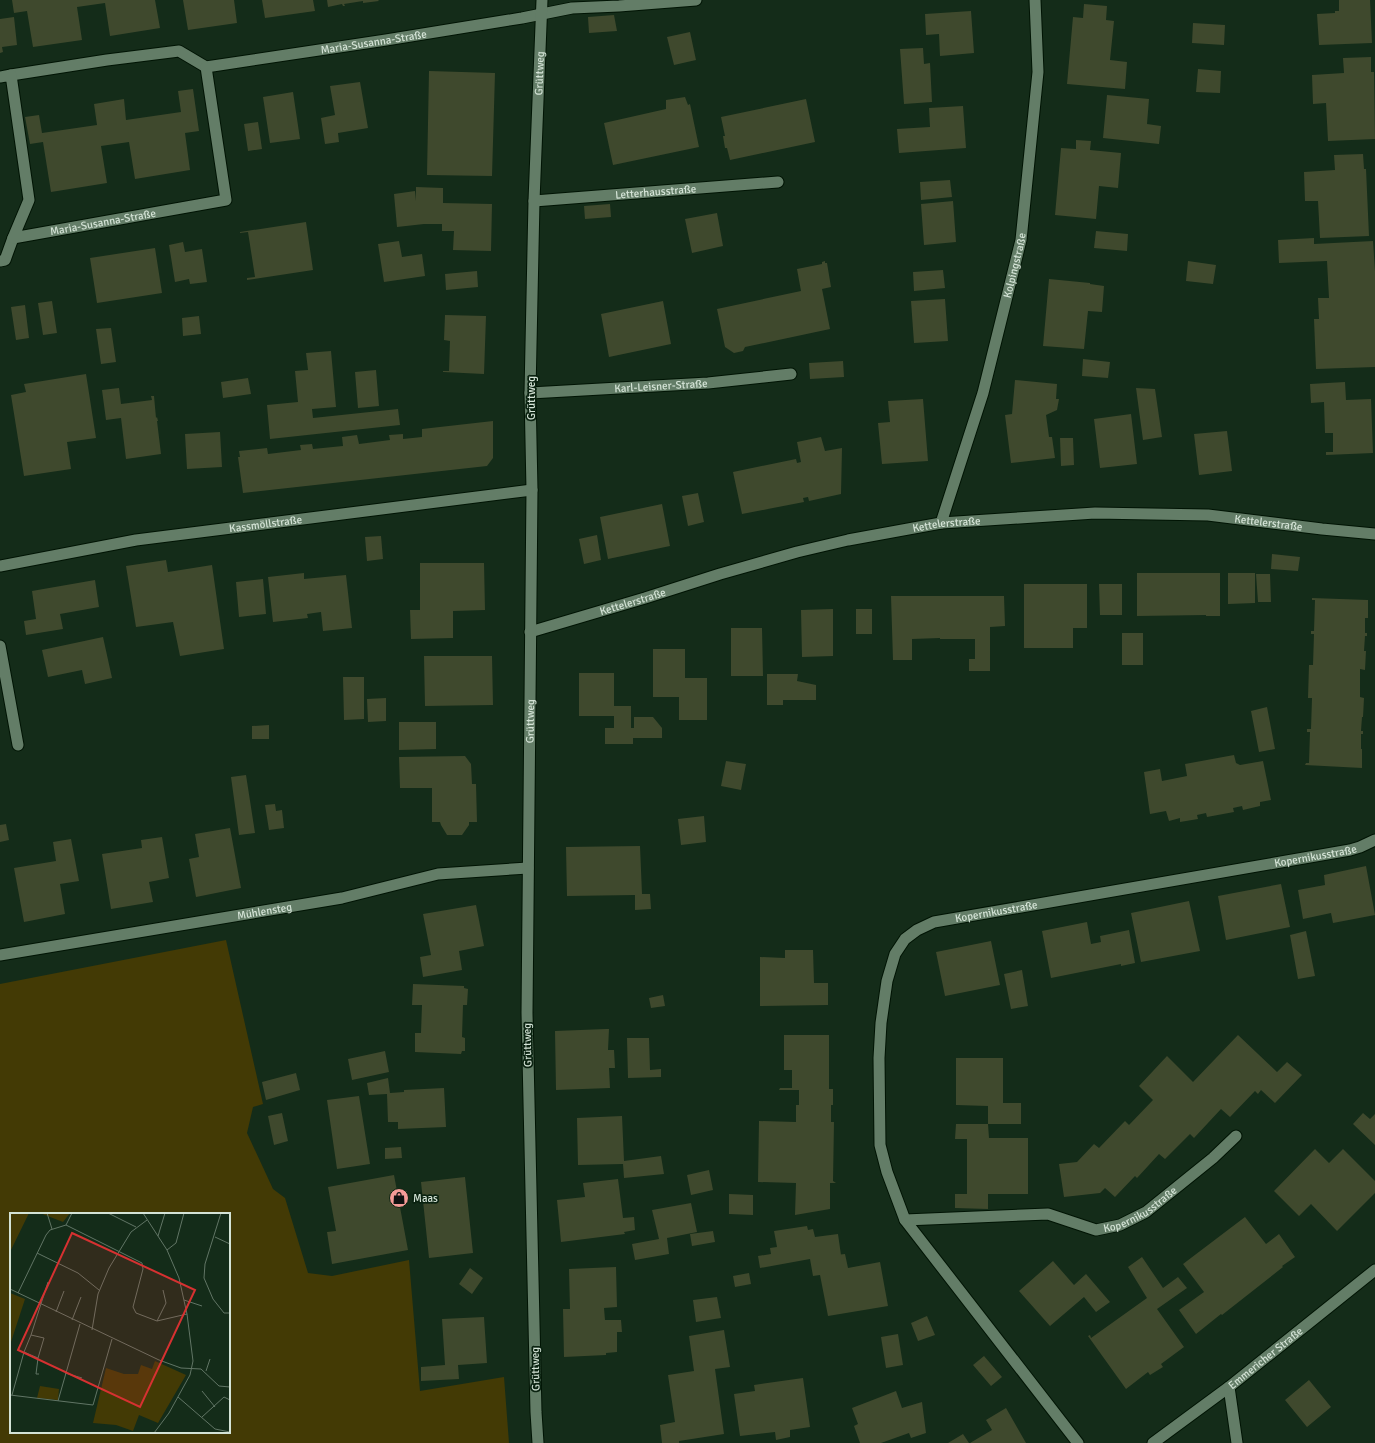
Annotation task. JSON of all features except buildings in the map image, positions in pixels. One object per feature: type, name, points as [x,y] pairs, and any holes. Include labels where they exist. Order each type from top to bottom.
[{"type":"street","name":"Grüttweg","points":[[538,1443],[536,1412],[527,1013],[532,490],[530,393],[534,201],[542,0]]},
{"type":"street","name":"Maria-Susanna-Straße","points":[[13,238],[226,200],[206,67],[386,40],[541,15],[572,8],[696,0]]},
{"type":"street","name":"Kolpingstraße","points":[[942,523],[983,394],[1021,240],[1038,72],[1035,0]]},
{"type":"street","points":[[0,77],[107,60],[179,51],[206,67]]},
{"type":"street","points":[[0,261],[5,260],[29,200],[11,75]]},
{"type":"street","name":"Letterhausstraße","points":[[534,201],[778,182]]},
{"type":"street","name":"Karl-Leisner-Straße","points":[[530,393],[708,383],[791,374]]},
{"type":"street","name":"Kassmöllstraße","points":[[0,566],[136,540],[532,490]]},
{"type":"street","name":"Kettelerstraße","points":[[530,632],[797,552],[869,536],[942,523],[1095,513],[1208,515],[1375,534]]},
{"type":"street","points":[[0,646],[18,745]]},
{"type":"street","name":"Kopernikusstraße","points":[[1078,1443],[905,1220],[887,1172],[880,1145],[879,1073],[881,1023],[887,981],[895,954],[904,939],[917,930],[934,922],[1350,850],[1375,840]]},
{"type":"street","name":"Mühlensteg","points":[[0,955],[342,898],[438,874],[528,868]]},
{"type":"street","name":"Kopernikusstraße","points":[[905,1220],[1048,1214],[1096,1230],[1120,1225],[1146,1212],[1213,1158],[1236,1136]]},
{"type":"street","name":"Emmericher Straße","points":[[1153,1443],[1229,1388],[1375,1270]]},
{"type":"street","points":[[1229,1388],[1237,1443]]},
{"type":"shaded area","points":[[226,940],[263,1104],[253,1107],[247,1133],[273,1189],[285,1198],[308,1273],[332,1276],[409,1260],[420,1391],[504,1377],[509,1443],[0,1443],[0,984]]},
{"type":"place","name":"Maas","points":[[399,1198]]}]
